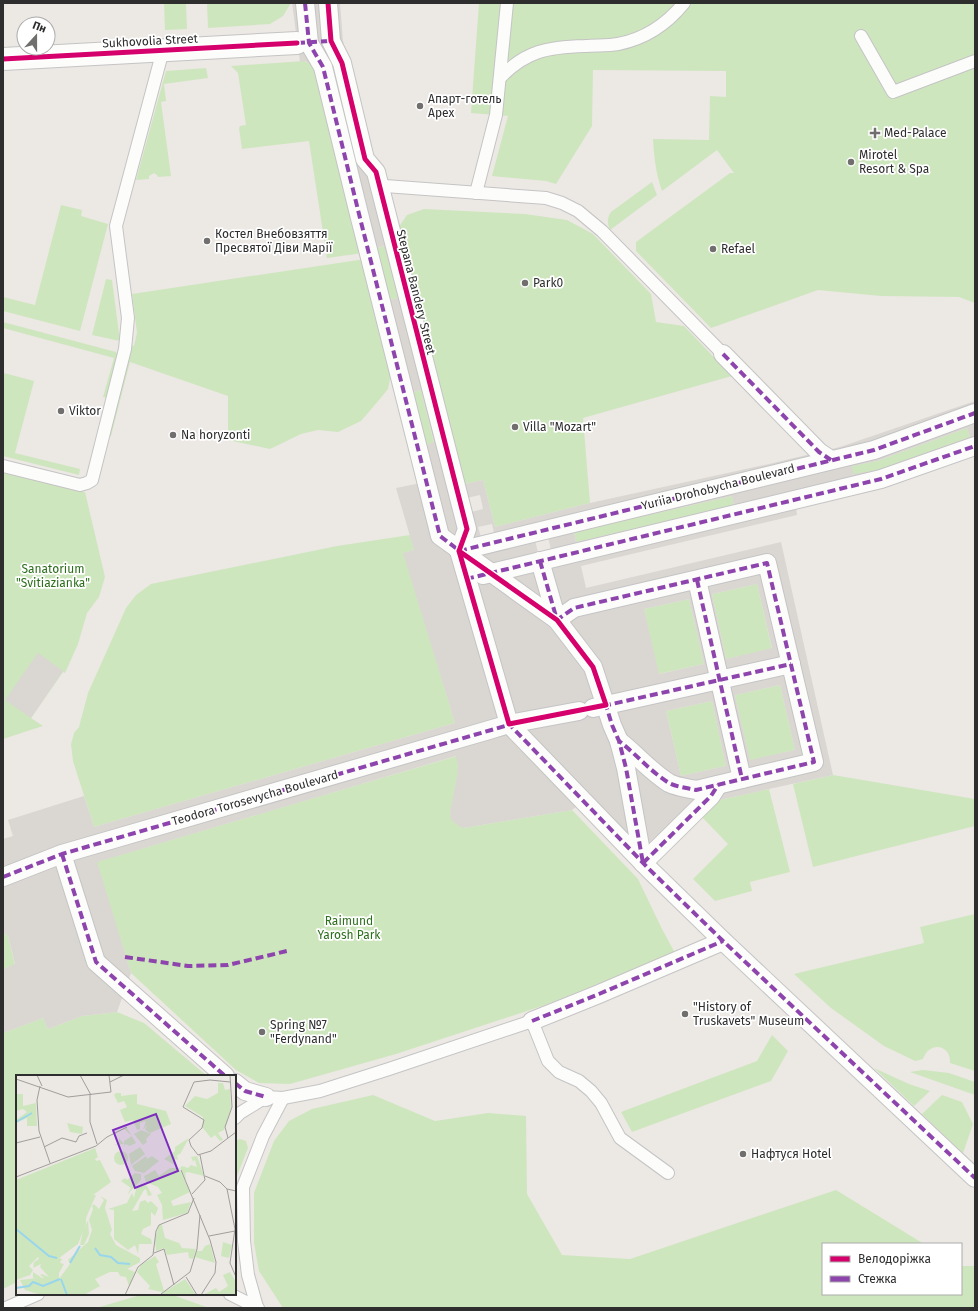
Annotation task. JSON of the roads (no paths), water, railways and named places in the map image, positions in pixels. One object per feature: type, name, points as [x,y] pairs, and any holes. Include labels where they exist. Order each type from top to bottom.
[{"type":"street","points":[[305,3],[303,43],[324,67],[358,210],[440,536],[557,620],[593,667],[593,708],[612,726],[619,741],[626,768],[643,863]]},
{"type":"street","points":[[328,3],[331,42]]},
{"type":"street","name":"Sukhovolia Street","points":[[3,59],[331,42]]},
{"type":"street","name":"Stepana Bandery Street","points":[[331,42],[342,63],[365,159],[376,172],[382,185],[467,529],[459,551]]},
{"type":"street","points":[[723,354],[819,452],[831,460]]},
{"type":"street","name":"Yuriia Drohobycha Boulevard","points":[[459,551],[874,450],[975,414]]},
{"type":"street","points":[[466,579],[881,479],[975,446]]},
{"type":"street","points":[[459,551],[509,724],[643,863],[723,941],[975,1178]]},
{"type":"street","points":[[540,561],[557,620]]},
{"type":"street","points":[[557,620],[574,608],[767,563],[814,762],[696,790],[682,788],[670,783],[619,741]]},
{"type":"street","points":[[697,580],[742,779]]},
{"type":"street","name":"Teodora Torosevycha Boulevard","points":[[3,877],[62,854],[509,724],[593,708],[791,664]]},
{"type":"street","points":[[643,863],[711,796],[718,785]]},
{"type":"street","points":[[62,854],[96,962],[224,1075]]},
{"type":"street","points":[[532,1021],[723,941]]},
{"type":"street","points":[[236,1084],[245,1090],[275,1098]]},
{"type":"lane","points":[[476,193],[496,115],[507,3]]},
{"type":"lane","points":[[500,78],[511,66],[526,57],[543,50],[564,46],[617,44],[637,39],[653,31],[669,20],[684,3]]},
{"type":"lane","points":[[861,36],[893,92],[975,61]]},
{"type":"lane","points":[[3,466],[80,485],[92,480],[125,349],[128,318],[116,226],[163,50]]},
{"type":"lane","points":[[382,185],[546,198],[562,203],[578,211],[602,231],[723,354]]},
{"type":"lane","points":[[236,1117],[240,1113],[275,1098],[320,1091],[532,1021],[548,1061],[558,1072],[579,1081],[591,1091],[600,1103],[620,1138],[668,1173]]},
{"type":"lane","points":[[257,1307],[248,1275],[239,1190],[263,1136],[275,1098]]},
{"type":"lane","points":[[6,1308],[36,1295]]},
{"type":"lane","points":[[232,1295],[257,1307]]},
{"type":"place","name":"Апарт-готель Apex","points":[[420,106]]},
{"type":"place","name":"Med-Palace","points":[[875,133]]},
{"type":"place","name":"Mirotel Resort & Spa","points":[[851,162]]},
{"type":"place","name":"Костел Внебовзяття Пресвятої Діви Марії","points":[[207,241]]},
{"type":"place","name":"Refael","points":[[713,249]]},
{"type":"place","name":"Park0","points":[[525,283]]},
{"type":"place","name":"Viktor","points":[[61,411]]},
{"type":"place","name":"Villa \"Mozart\"","points":[[515,427]]},
{"type":"place","name":"Na horyzonti","points":[[173,435]]},
{"type":"place","name":"\"History of Truskavets\" Museum","points":[[685,1014]]},
{"type":"place","name":"Spring №7 \"Ferdynand\"","points":[[262,1032]]},
{"type":"place","name":"Нафтуся Hotel","points":[[743,1154]]},
{"type":"park label","name":"Sanatorium \"Svitiazianka\"","points":[[53,576]]},
{"type":"park label","name":"Raimund Yarosh Park","points":[[349,928]]}]
